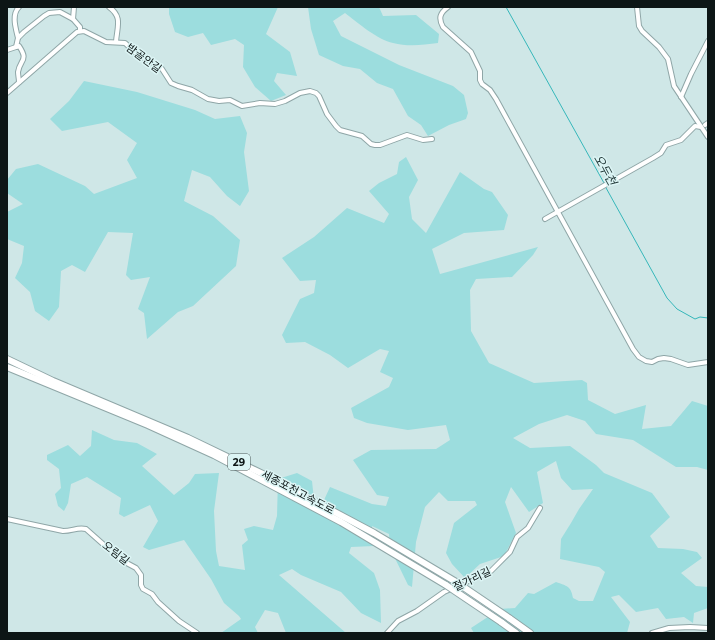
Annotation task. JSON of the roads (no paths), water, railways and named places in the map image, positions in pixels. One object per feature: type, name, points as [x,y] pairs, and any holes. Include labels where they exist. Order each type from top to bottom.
[{"type":"highway","name":"세종포천고속도로","points":[[10,361],[188,438],[261,473],[338,513],[456,582],[530,633]]},
{"type":"highway","name":"세종포천고속도로","points":[[7,367],[148,425],[214,455],[341,522],[446,585],[516,633]]},
{"type":"street","points":[[16,47],[18,38],[15,20],[16,10],[19,7]]},
{"type":"street","points":[[73,19],[74,7]]},
{"type":"street","points":[[109,7],[118,16],[119,21],[116,30],[116,42]]},
{"type":"street","points":[[448,7],[443,10],[440,16],[440,22],[443,27],[471,52],[480,71],[480,80],[482,84],[490,90],[496,99],[633,349],[639,357],[646,361],[652,362],[658,359],[671,359],[688,365],[708,362]]},
{"type":"street","points":[[637,7],[639,26],[668,59],[672,80],[681,97],[705,125],[708,137]]},
{"type":"street","points":[[7,93],[80,31],[80,27],[73,19],[60,12],[44,16],[18,38]]},
{"type":"street","name":"밤골안길","points":[[80,31],[88,33],[106,42],[125,43],[137,54],[156,64],[162,69],[171,83],[192,90],[208,99],[219,101],[230,100],[242,106],[260,103],[275,104],[300,93],[310,91],[319,96],[327,114],[340,130],[362,136],[371,144],[380,145],[407,135],[423,140],[432,139]]},
{"type":"street","points":[[681,97],[708,41]]},
{"type":"street","points":[[7,50],[19,46],[23,53],[24,59],[18,73],[19,82]]},
{"type":"street","points":[[546,218],[661,153],[666,145],[681,140],[695,126],[705,125]]},
{"type":"street","name":"절가리길","points":[[387,633],[398,621],[417,612],[444,592],[491,572],[510,552],[517,537],[528,528],[540,508]]},
{"type":"street","name":"오림길","points":[[7,519],[63,531],[70,531],[80,528],[86,529],[121,560],[136,568],[141,575],[142,588],[152,594],[158,602],[179,621],[197,633]]},
{"type":"street","points":[[652,633],[669,628],[708,628]]},
{"type":"waterway","name":"오두천","points":[[506,7],[604,183]]},
{"type":"waterway","name":"오두천","points":[[605,186],[667,298],[677,309],[695,319],[700,317],[708,318]]},
{"type":"waterway","points":[[7,405],[7,416]]}]
